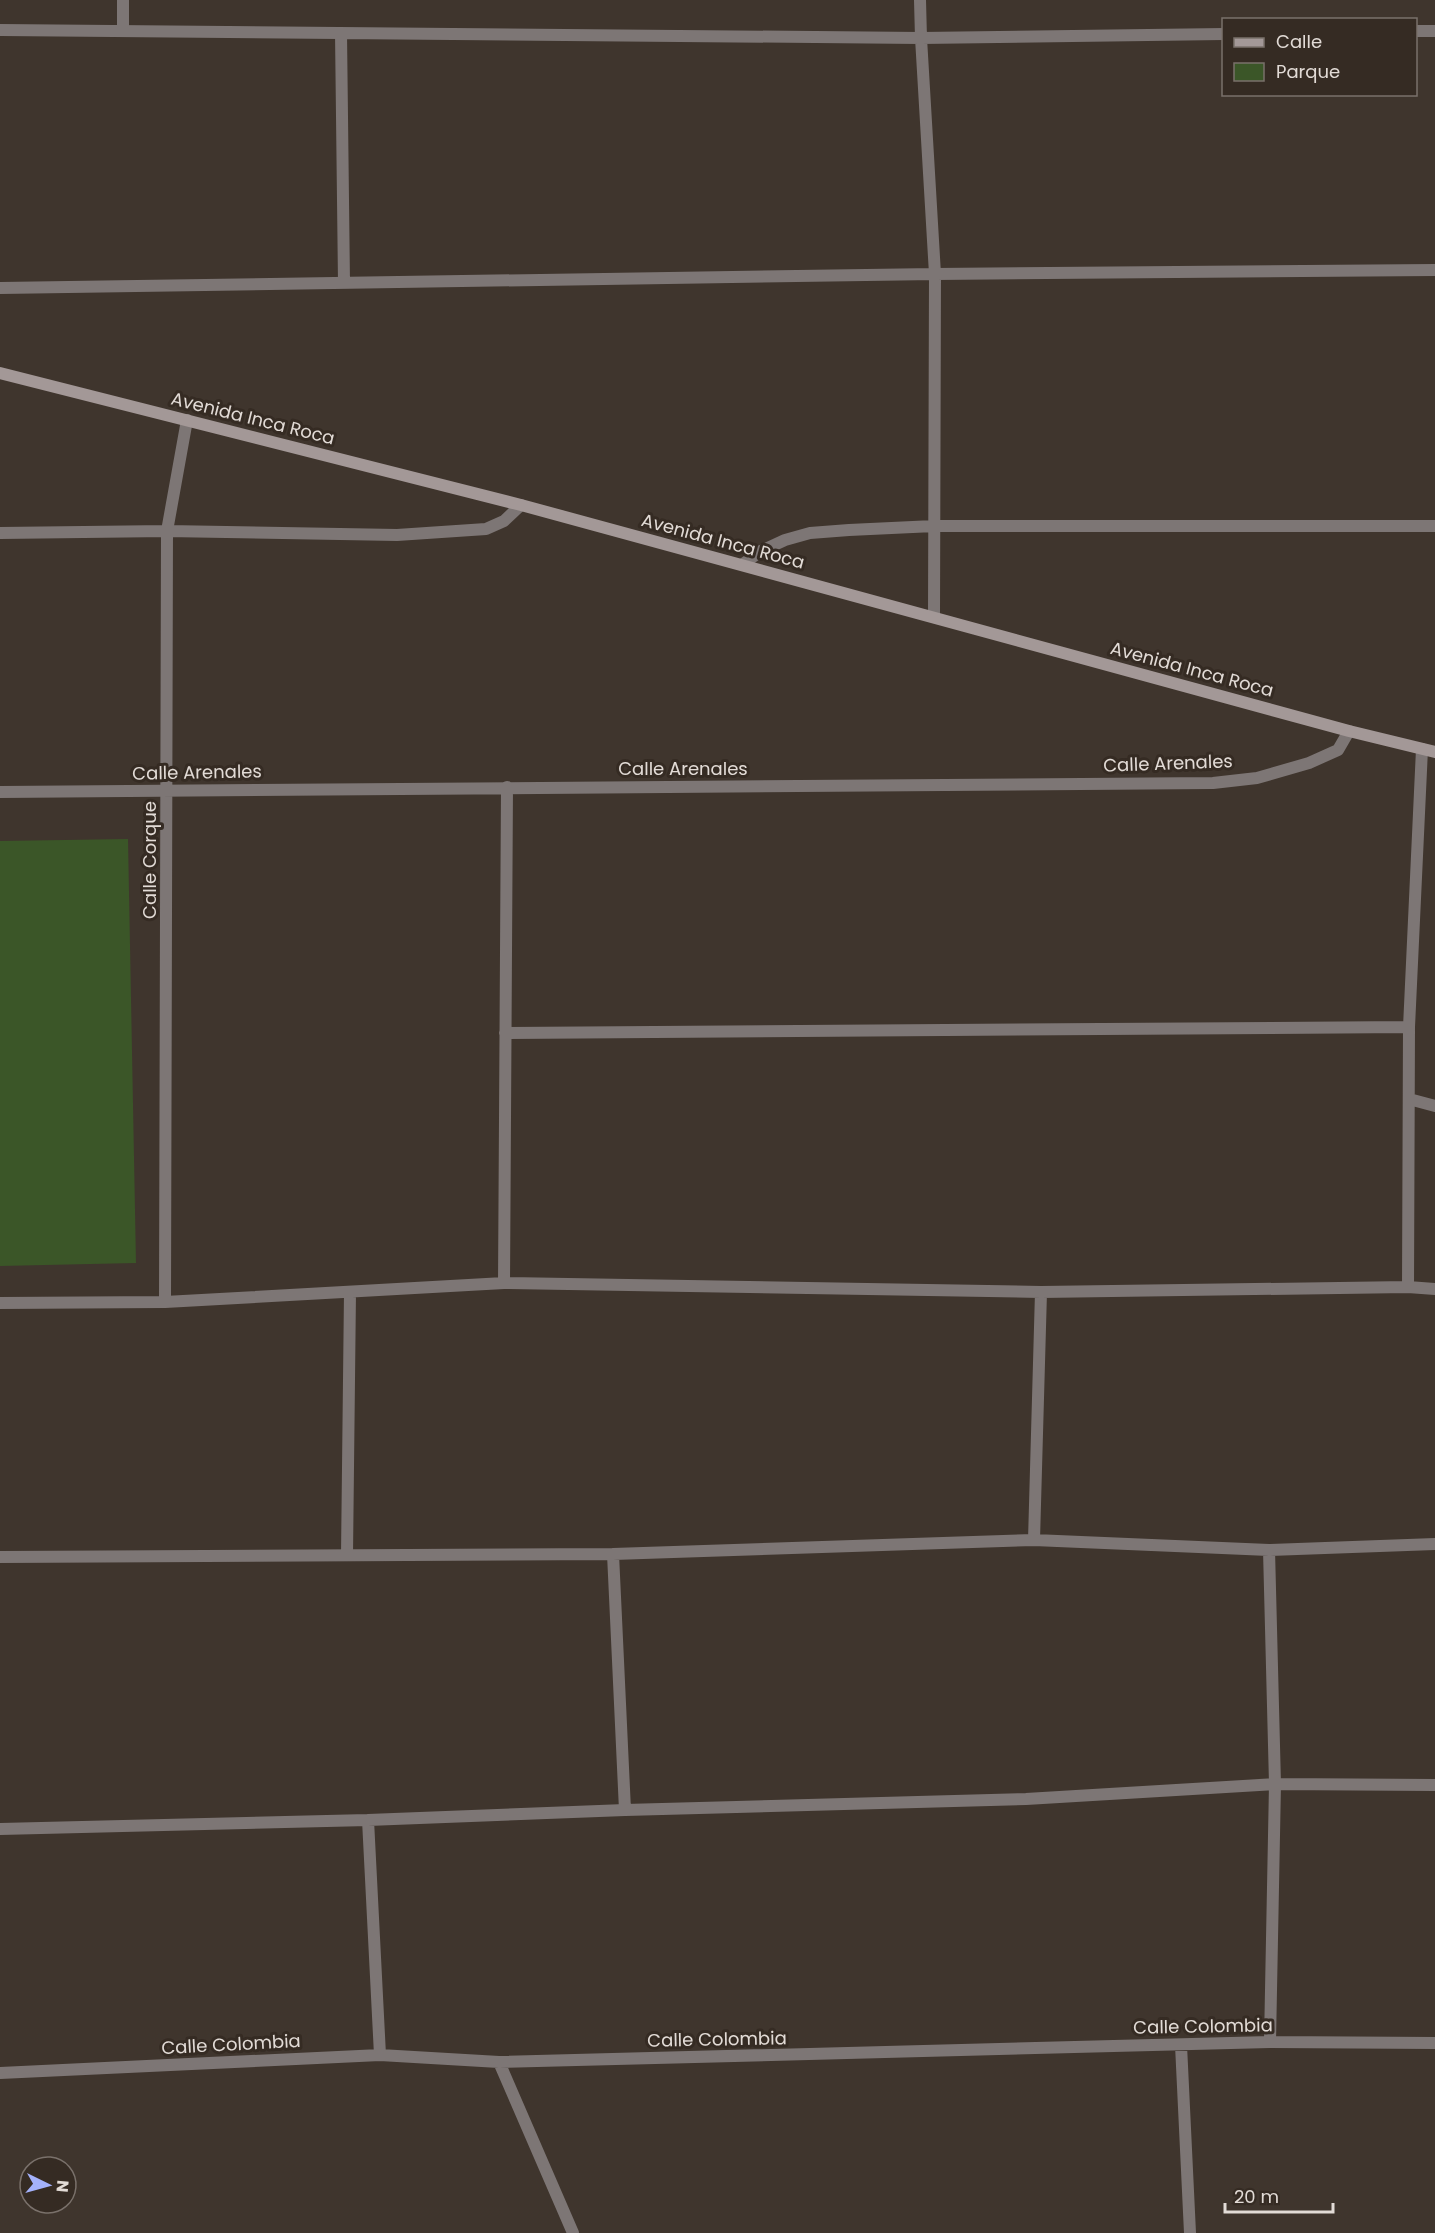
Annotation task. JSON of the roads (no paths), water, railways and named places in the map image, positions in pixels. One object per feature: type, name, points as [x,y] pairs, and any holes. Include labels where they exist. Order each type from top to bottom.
[{"type":"street","points":[[123,0],[123,30]]},
{"type":"street","points":[[920,0],[935,274],[934,617]]},
{"type":"street","points":[[0,30],[921,38],[1222,34]]},
{"type":"street","points":[[1417,31],[1435,31]]},
{"type":"street","points":[[341,33],[344,283]]},
{"type":"street","points":[[0,288],[935,274],[1435,270]]},
{"type":"street","name":"Avenida Inca Roca","points":[[0,373],[521,505],[1349,731],[1435,752]]},
{"type":"street","name":"Calle Corque","points":[[165,1302],[167,531],[187,420]]},
{"type":"street","points":[[0,533],[167,531],[398,535],[454,532],[486,529],[504,521],[521,505]]},
{"type":"street","points":[[743,564],[761,550],[810,533],[934,526],[1435,526]]},
{"type":"street","name":"Calle Arenales","points":[[0,792],[1214,783],[1257,778],[1309,763],[1338,750],[1349,731]]},
{"type":"street","points":[[1408,1287],[1409,1027],[1422,749]]},
{"type":"street","points":[[504,1283],[507,787]]},
{"type":"street","points":[[506,1034],[1409,1027]]},
{"type":"street","points":[[1409,1099],[1435,1106]]},
{"type":"street","points":[[0,1303],[165,1302],[504,1283],[1041,1292],[1408,1287],[1435,1289]]},
{"type":"street","points":[[347,1555],[351,1292]]},
{"type":"street","points":[[1034,1540],[1041,1292]]},
{"type":"street","points":[[0,1557],[613,1554],[1034,1540],[1269,1551],[1435,1544]]},
{"type":"street","points":[[1269,1551],[1275,1784],[1270,2042]]},
{"type":"street","points":[[613,1554],[625,1810]]},
{"type":"street","points":[[0,1829],[1026,1799],[1275,1784],[1435,1785]]},
{"type":"street","points":[[368,1820],[380,2055]]},
{"type":"street","name":"Calle Colombia","points":[[0,2073],[380,2055],[499,2062],[1270,2042],[1435,2043]]},
{"type":"street","points":[[1181,2045],[1190,2233]]},
{"type":"street","points":[[499,2062],[573,2233]]}]
